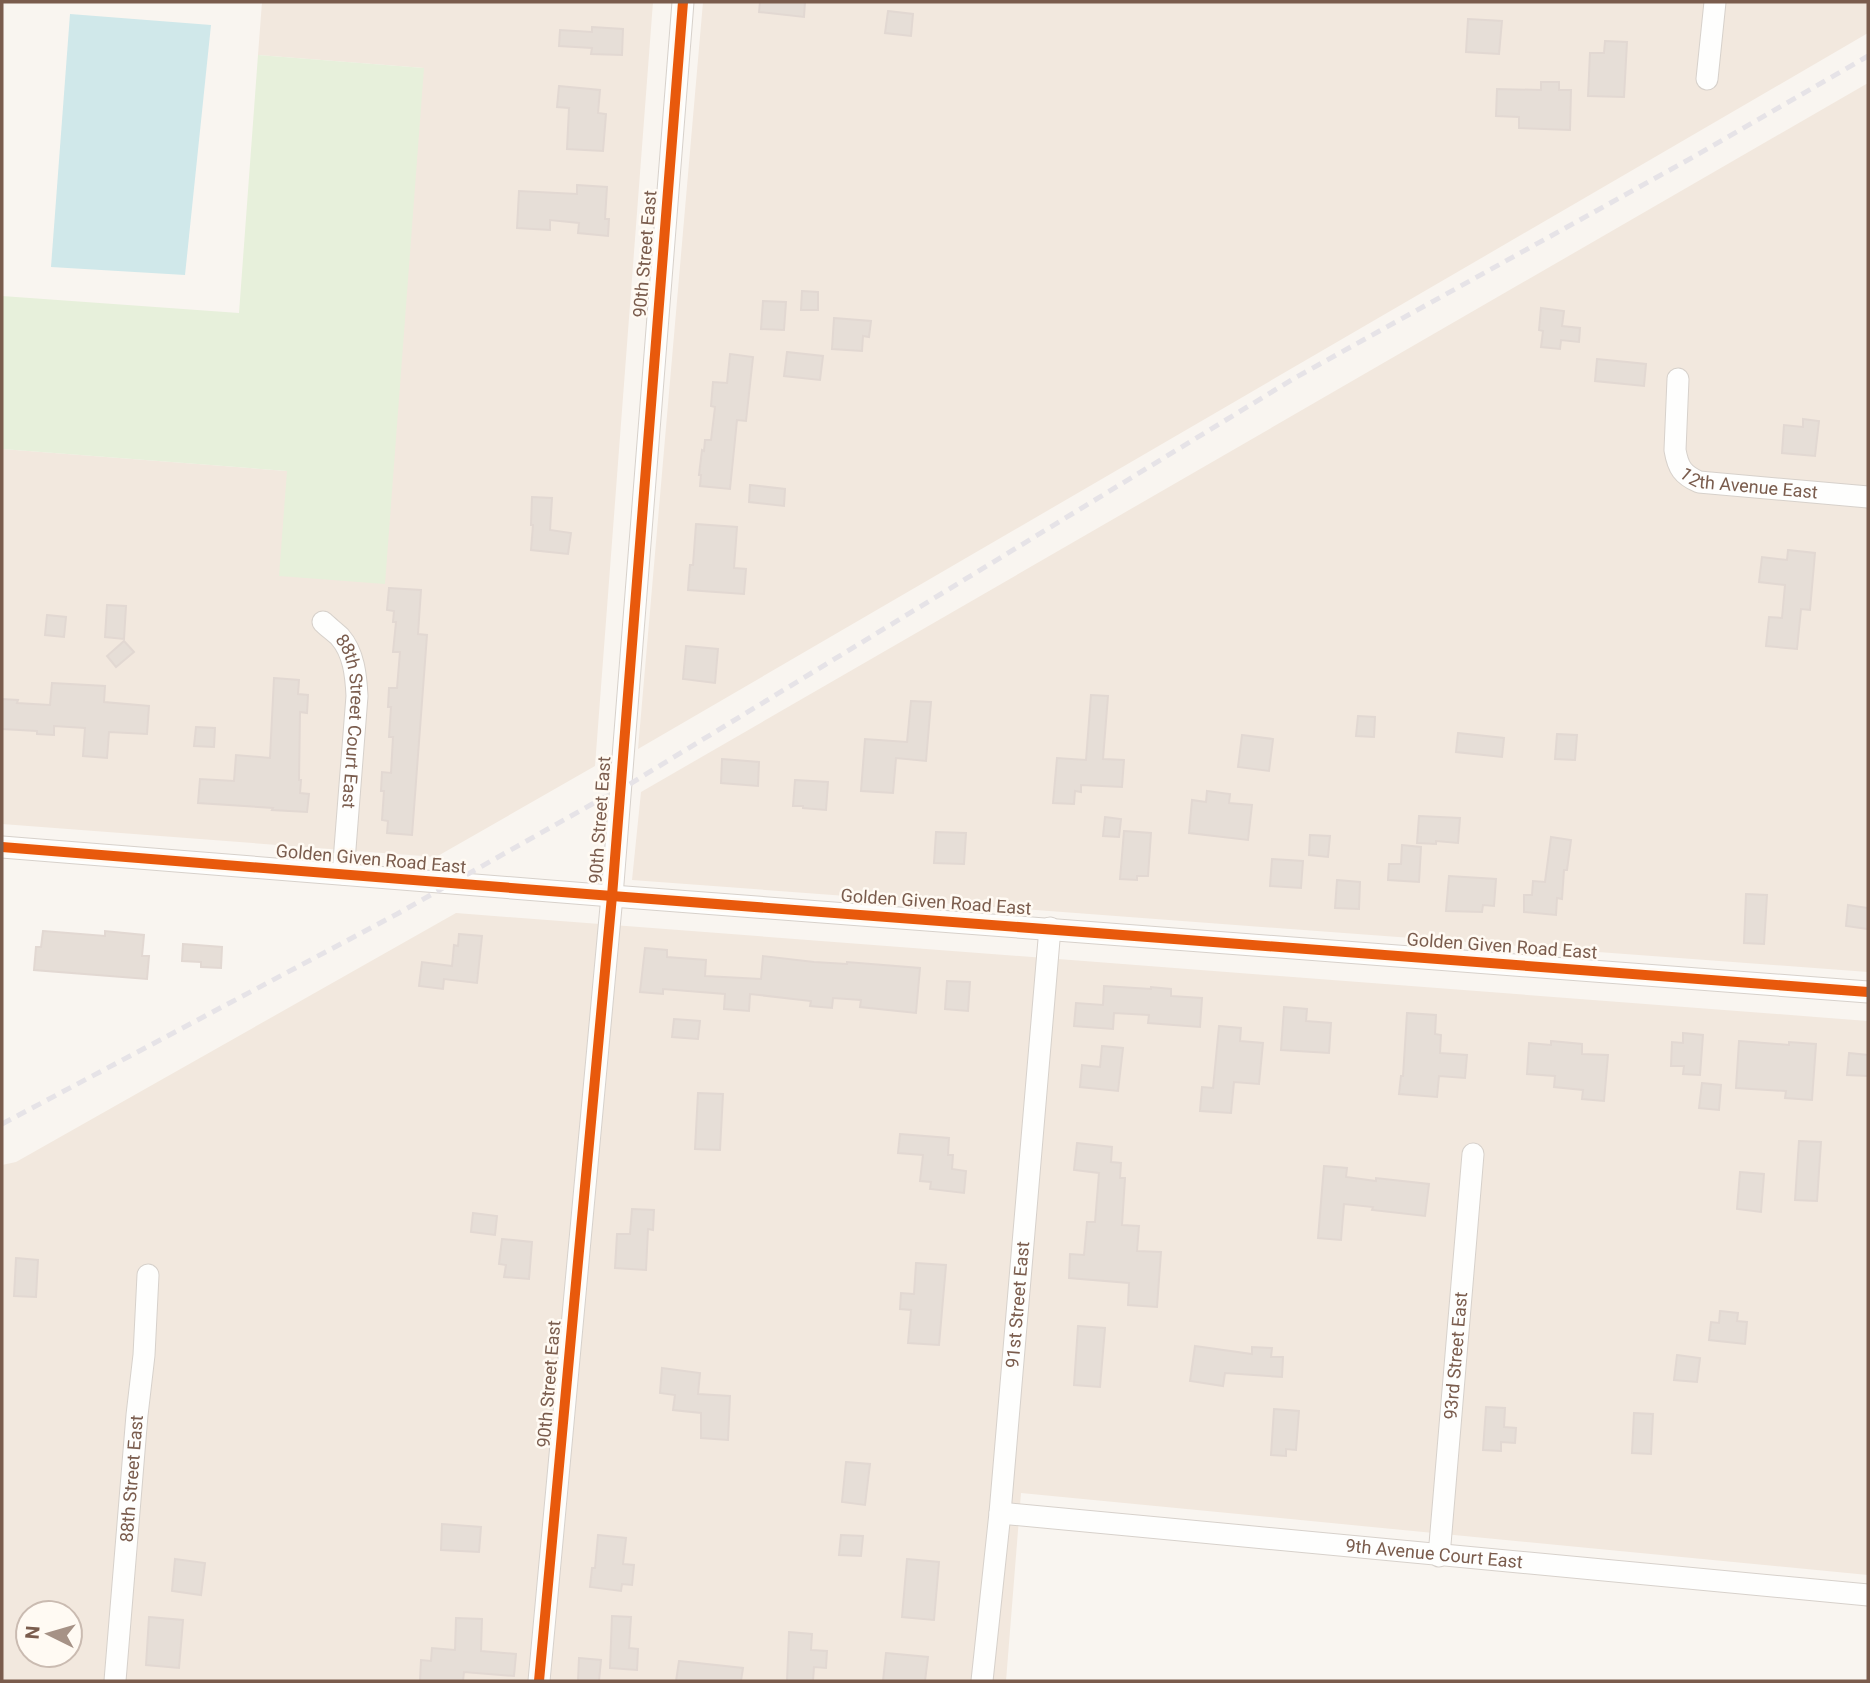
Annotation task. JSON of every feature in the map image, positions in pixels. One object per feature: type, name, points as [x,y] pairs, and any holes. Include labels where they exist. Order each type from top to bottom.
[{"type":"street","name":"90th Street East","points":[[539,1681],[612,896],[683,2]]},
{"type":"street","points":[[1707,79],[1714,2]]},
{"type":"street","name":"12th Avenue East","points":[[1678,379],[1676,460],[1688,477],[1699,482],[1868,497]]},
{"type":"street","name":"88th Street Court East","points":[[323,622],[341,638],[353,663],[356,678],[357,696],[343,874]]},
{"type":"street","name":"Golden Given Road East","points":[[2,847],[1868,992]]},
{"type":"street","name":"91st Street East","points":[[982,1681],[1000,1513],[1050,929]]},
{"type":"street","name":"93rd Street East","points":[[1439,1556],[1473,1154]]},
{"type":"street","name":"88th Street East","points":[[115,1681],[144,1355],[148,1275]]},
{"type":"street","name":"9th Avenue Court East","points":[[1000,1513],[1868,1595]]},
{"type":"shaded area","points":[[262,2],[653,2],[595,766],[436,857],[2,824],[2,449],[287,471],[424,68],[258,55]]},
{"type":"shaded area","points":[[703,2],[1868,2],[1868,33],[638,749]]},
{"type":"shaded area","points":[[1868,83],[1868,972],[632,880],[641,792]]},
{"type":"shaded area","points":[[456,913],[1868,1021],[1868,1575],[1021,1493],[1006,1681],[2,1681],[2,1165],[16,1162]]},
{"type":"green space","points":[[258,55],[424,68],[385,584],[279,576],[287,471],[2,449],[2,296],[239,313]]},
{"type":"water","points":[[70,14],[211,25],[185,275],[51,267]]},
{"type":"building","points":[[760,2],[805,2],[804,17],[759,12]]},
{"type":"building","points":[[888,11],[913,14],[911,36],[885,33]]},
{"type":"building","points":[[1468,19],[1502,21],[1499,54],[1466,52]]},
{"type":"building","points":[[592,27],[623,29],[622,55],[591,54],[592,48],[559,46],[560,30],[592,32]]},
{"type":"building","points":[[1605,41],[1627,42],[1624,97],[1588,96],[1590,53],[1604,53]]},
{"type":"building","points":[[1541,82],[1559,82],[1559,90],[1571,90],[1570,130],[1519,128],[1519,117],[1496,116],[1497,89],[1541,90]]},
{"type":"building","points":[[559,86],[600,90],[598,113],[606,114],[603,151],[567,149],[569,108],[557,107]]},
{"type":"building","points":[[577,185],[607,187],[605,219],[609,219],[608,236],[578,233],[579,223],[550,220],[550,230],[517,228],[519,191],[577,194]]},
{"type":"building","points":[[802,291],[818,292],[818,310],[801,310]]},
{"type":"building","points":[[763,301],[786,302],[784,330],[761,329]]},
{"type":"building","points":[[1541,308],[1564,311],[1562,326],[1580,328],[1579,342],[1561,340],[1560,349],[1541,347]]},
{"type":"building","points":[[834,318],[871,321],[869,337],[863,336],[862,351],[832,349]]},
{"type":"building","points":[[787,352],[823,356],[820,380],[784,376]]},
{"type":"building","points":[[730,354],[753,357],[746,421],[737,420],[730,489],[700,486],[702,450],[704,451],[705,440],[711,440],[715,407],[711,406],[713,382],[727,383]]},
{"type":"building","points":[[1597,359],[1646,364],[1644,386],[1595,381]]},
{"type":"building","points":[[1803,419],[1819,421],[1815,456],[1782,453],[1784,425],[1803,427]]},
{"type":"building","points":[[750,485],[785,489],[784,506],[749,502]]},
{"type":"building","points":[[532,497],[552,498],[550,530],[571,533],[568,554],[531,550]]},
{"type":"building","points":[[696,524],[737,527],[734,568],[746,569],[744,594],[688,590]]},
{"type":"building","points":[[1788,550],[1815,553],[1810,610],[1801,609],[1797,649],[1766,646],[1769,617],[1782,618],[1785,585],[1759,582],[1762,557],[1787,560]]},
{"type":"building","points":[[389,588],[421,590],[418,634],[427,635],[412,835],[387,833],[388,821],[382,820],[382,772],[391,773],[393,737],[389,737],[389,688],[397,688],[400,652],[393,652],[396,622],[393,622],[394,611],[387,610]]},
{"type":"building","points":[[107,605],[126,606],[124,639],[105,637]]},
{"type":"building","points":[[47,615],[66,617],[64,637],[45,635]]},
{"type":"building","points":[[124,641],[134,652],[116,667],[107,656]]},
{"type":"building","points":[[686,646],[718,649],[715,683],[683,679]]},
{"type":"building","points":[[274,678],[299,680],[298,694],[308,695],[307,713],[300,712],[299,780],[300,793],[309,794],[307,812],[198,803],[200,779],[234,781],[236,755],[270,758]]},
{"type":"building","points":[[52,683],[105,686],[104,702],[149,706],[147,734],[109,732],[107,758],[83,756],[85,728],[54,726],[54,735],[2,729],[2,699],[18,700],[17,703],[50,705]]},
{"type":"building","points":[[1091,695],[1108,696],[1103,759],[1124,760],[1122,787],[1081,785],[1081,792],[1075,791],[1074,804],[1053,803],[1057,758],[1086,760]]},
{"type":"building","points":[[911,701],[931,702],[926,761],[896,758],[893,793],[861,791],[865,739],[907,742]]},
{"type":"building","points":[[1358,716],[1375,717],[1374,737],[1356,736]]},
{"type":"building","points":[[196,727],[215,728],[214,747],[194,746]]},
{"type":"building","points":[[1458,733],[1504,738],[1502,757],[1456,752]]},
{"type":"building","points":[[1557,734],[1577,735],[1575,760],[1555,759]]},
{"type":"building","points":[[1242,735],[1273,739],[1269,771],[1238,767]]},
{"type":"building","points":[[722,759],[759,762],[758,786],[721,783]]},
{"type":"building","points":[[795,780],[828,782],[826,810],[793,806]]},
{"type":"building","points":[[1207,791],[1230,794],[1229,803],[1252,805],[1248,840],[1189,833],[1192,800],[1206,802]]},
{"type":"building","points":[[1419,816],[1460,818],[1458,843],[1417,843]]},
{"type":"building","points":[[1105,817],[1121,819],[1119,837],[1103,836]]},
{"type":"building","points":[[1124,831],[1151,833],[1148,876],[1137,876],[1137,880],[1120,879]]},
{"type":"building","points":[[936,832],[966,833],[964,864],[934,863]]},
{"type":"building","points":[[1310,835],[1330,836],[1328,857],[1309,855]]},
{"type":"building","points":[[1551,837],[1571,840],[1567,870],[1564,870],[1562,899],[1557,898],[1556,915],[1524,912],[1524,895],[1532,895],[1533,881],[1545,882]]},
{"type":"building","points":[[1402,845],[1421,847],[1419,882],[1388,880],[1389,864],[1401,864]]},
{"type":"building","points":[[1272,859],[1303,861],[1301,888],[1270,886]]},
{"type":"building","points":[[1449,876],[1496,879],[1494,906],[1483,905],[1482,912],[1446,911]]},
{"type":"building","points":[[1337,880],[1360,882],[1359,909],[1335,908]]},
{"type":"building","points":[[1746,894],[1767,895],[1764,944],[1744,943]]},
{"type":"building","points":[[1848,905],[1868,908],[1868,929],[1846,926]]},
{"type":"building","points":[[43,931],[105,936],[105,931],[144,935],[142,956],[149,956],[147,979],[34,970],[36,947],[41,947]]},
{"type":"building","points":[[459,934],[482,936],[477,983],[444,979],[443,989],[419,986],[422,962],[452,966],[454,945],[458,946]]},
{"type":"building","points":[[183,944],[222,947],[221,968],[201,967],[201,962],[182,961]]},
{"type":"building","points":[[645,948],[667,950],[667,957],[706,960],[705,976],[761,979],[763,956],[920,968],[916,1013],[860,1007],[861,1000],[833,998],[832,1008],[810,1006],[811,1001],[750,994],[749,1011],[724,1009],[725,994],[663,989],[663,994],[640,992]]},
{"type":"building","points":[[947,981],[970,982],[968,1011],[945,1009]]},
{"type":"building","points":[[1104,986],[1171,989],[1171,996],[1202,998],[1200,1027],[1148,1023],[1149,1015],[1114,1013],[1113,1029],[1074,1026],[1076,1003],[1103,1005]]},
{"type":"building","points":[[1284,1007],[1307,1009],[1306,1021],[1331,1023],[1329,1053],[1281,1050]]},
{"type":"building","points":[[1407,1013],[1436,1015],[1435,1034],[1441,1035],[1440,1053],[1467,1055],[1465,1078],[1439,1076],[1437,1097],[1399,1094],[1403,1076]]},
{"type":"building","points":[[674,1019],[700,1021],[698,1039],[672,1037]]},
{"type":"building","points":[[1219,1026],[1241,1028],[1240,1041],[1263,1043],[1259,1084],[1234,1082],[1231,1113],[1200,1111],[1202,1087],[1213,1088]]},
{"type":"building","points":[[1683,1033],[1703,1035],[1700,1075],[1683,1074],[1684,1066],[1671,1066],[1672,1042],[1683,1043]]},
{"type":"building","points":[[1551,1041],[1582,1044],[1582,1054],[1608,1055],[1604,1101],[1582,1099],[1583,1090],[1554,1087],[1555,1076],[1527,1074],[1529,1043],[1551,1045]]},
{"type":"building","points":[[1739,1041],[1816,1044],[1812,1100],[1785,1098],[1786,1091],[1736,1088]]},
{"type":"building","points":[[1102,1046],[1123,1048],[1118,1091],[1080,1087],[1082,1065],[1100,1067]]},
{"type":"building","points":[[1849,1053],[1868,1055],[1868,1076],[1847,1075]]},
{"type":"building","points":[[1702,1083],[1721,1085],[1719,1110],[1699,1108]]},
{"type":"building","points":[[698,1093],[723,1094],[720,1150],[695,1149]]},
{"type":"building","points":[[900,1134],[949,1138],[948,1155],[953,1155],[952,1169],[966,1171],[964,1193],[930,1189],[931,1182],[920,1181],[923,1155],[898,1153]]},
{"type":"building","points":[[1799,1141],[1821,1142],[1817,1201],[1795,1200]]},
{"type":"building","points":[[1077,1143],[1112,1147],[1111,1162],[1121,1163],[1120,1178],[1125,1178],[1122,1225],[1139,1226],[1137,1251],[1161,1252],[1157,1307],[1128,1305],[1129,1283],[1069,1278],[1070,1254],[1084,1255],[1087,1222],[1095,1222],[1099,1173],[1074,1170]]},
{"type":"building","points":[[1324,1166],[1347,1168],[1346,1177],[1429,1184],[1425,1216],[1344,1204],[1341,1240],[1318,1238]]},
{"type":"building","points":[[1740,1172],[1764,1174],[1761,1212],[1737,1209]]},
{"type":"building","points":[[632,1209],[654,1210],[653,1230],[648,1229],[646,1270],[615,1268],[617,1234],[630,1234]]},
{"type":"building","points":[[473,1213],[497,1216],[495,1235],[471,1232]]},
{"type":"building","points":[[502,1239],[532,1242],[529,1279],[504,1277],[506,1265],[499,1264]]},
{"type":"building","points":[[16,1258],[38,1260],[36,1297],[14,1296]]},
{"type":"building","points":[[916,1263],[946,1265],[939,1345],[908,1343],[911,1310],[900,1309],[901,1293],[914,1294]]},
{"type":"building","points":[[1720,1311],[1738,1313],[1737,1321],[1747,1322],[1745,1344],[1709,1340],[1711,1322],[1719,1323]]},
{"type":"building","points":[[1078,1326],[1105,1328],[1100,1387],[1074,1385]]},
{"type":"building","points":[[1195,1346],[1252,1354],[1252,1347],[1272,1348],[1271,1357],[1283,1357],[1282,1377],[1225,1373],[1223,1386],[1190,1381]]},
{"type":"building","points":[[1677,1355],[1700,1358],[1697,1382],[1674,1380]]},
{"type":"building","points":[[662,1368],[700,1373],[698,1394],[730,1396],[728,1440],[701,1438],[701,1413],[673,1410],[675,1395],[660,1393]]},
{"type":"building","points":[[1486,1407],[1505,1408],[1504,1427],[1516,1428],[1515,1443],[1501,1442],[1501,1451],[1483,1450]]},
{"type":"building","points":[[1274,1409],[1299,1411],[1296,1450],[1286,1449],[1286,1456],[1271,1455]]},
{"type":"building","points":[[1634,1413],[1653,1414],[1651,1454],[1632,1453]]},
{"type":"building","points":[[846,1462],[870,1464],[865,1505],[842,1502]]},
{"type":"building","points":[[442,1524],[481,1527],[479,1552],[441,1550]]},
{"type":"building","points":[[598,1535],[626,1538],[623,1564],[634,1565],[632,1585],[622,1584],[621,1591],[590,1587]]},
{"type":"building","points":[[841,1535],[863,1536],[861,1556],[839,1555]]},
{"type":"building","points":[[175,1559],[205,1563],[201,1595],[172,1591]]},
{"type":"building","points":[[907,1559],[939,1562],[934,1620],[902,1617]]},
{"type":"building","points":[[612,1616],[631,1617],[629,1648],[638,1649],[637,1670],[610,1668]]},
{"type":"building","points":[[149,1617],[183,1620],[179,1668],[146,1665]]},
{"type":"building","points":[[456,1618],[482,1619],[481,1651],[516,1654],[514,1676],[464,1672],[463,1681],[420,1681],[421,1660],[431,1661],[432,1648],[455,1650]]},
{"type":"building","points":[[789,1632],[812,1634],[811,1650],[827,1651],[826,1668],[814,1667],[813,1681],[787,1681]]},
{"type":"building","points":[[886,1653],[928,1657],[925,1681],[883,1681]]},
{"type":"building","points":[[579,1658],[601,1660],[599,1681],[578,1681]]},
{"type":"building","points":[[679,1661],[743,1668],[741,1681],[676,1681]]},
{"type":"railway","points":[[2,1124],[397,914],[620,790],[1293,379],[1695,156],[1868,56]]},
{"type":"cycle path","points":[[539,1681],[612,896],[683,2]]},
{"type":"cycle path","points":[[2,847],[1868,992]]}]
